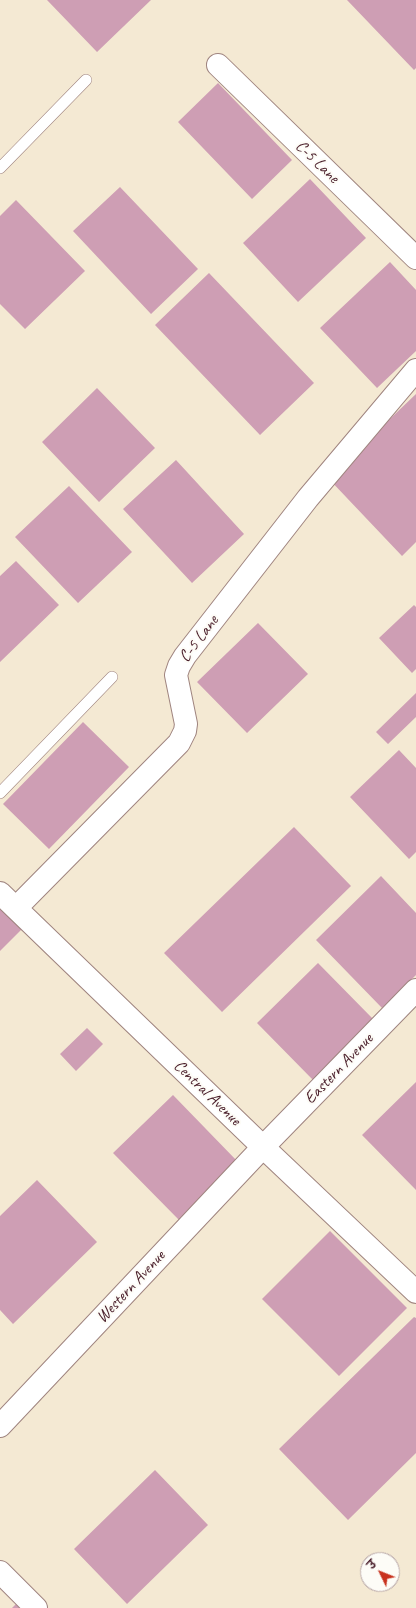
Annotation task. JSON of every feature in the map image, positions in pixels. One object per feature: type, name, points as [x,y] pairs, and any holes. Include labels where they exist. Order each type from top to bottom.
[{"type":"street","name":"C-5 Lane","points":[[218,65],[416,258]]},
{"type":"street","name":"C-5 Lane","points":[[16,908],[179,743],[185,731],[186,724],[176,675],[185,656],[308,498],[416,370]]},
{"type":"street","name":"Central Avenue","points":[[0,892],[263,1147],[416,1292]]},
{"type":"street","name":"Eastern Avenue","points":[[263,1147],[416,990]]},
{"type":"street","name":"Western Avenue","points":[[0,1426],[263,1147]]},
{"type":"street","points":[[0,1572],[36,1608]]},
{"type":"lane","points":[[0,168],[86,80]]},
{"type":"lane","points":[[0,793],[112,677]]},
{"type":"building","points":[[47,0],[151,0],[97,52]]},
{"type":"building","points":[[347,0],[416,0],[416,68],[414,70]]},
{"type":"building","points":[[218,83],[292,160],[252,199],[178,122]]},
{"type":"building","points":[[310,179],[366,238],[298,302],[243,243]]},
{"type":"building","points":[[120,187],[198,269],[151,314],[73,231]]},
{"type":"building","points":[[16,200],[85,271],[25,329],[0,304],[0,216]]},
{"type":"building","points":[[390,262],[416,290],[416,351],[377,388],[320,328]]},
{"type":"building","points":[[209,273],[314,383],[260,435],[155,325]]},
{"type":"building","points":[[97,388],[155,448],[99,502],[42,442]]},
{"type":"building","points":[[416,394],[416,542],[402,556],[328,478]]},
{"type":"building","points":[[176,460],[244,534],[192,583],[123,509]]},
{"type":"building","points":[[69,486],[132,552],[78,603],[15,537]]},
{"type":"building","points":[[16,561],[59,605],[0,662],[0,576]]},
{"type":"building","points":[[414,605],[416,607],[416,669],[412,673],[379,638]]},
{"type":"building","points":[[258,623],[308,674],[247,733],[197,682]]},
{"type":"building","points":[[416,693],[416,717],[388,744],[376,732]]},
{"type":"building","points":[[83,722],[129,767],[49,849],[3,804]]},
{"type":"building","points":[[399,750],[416,768],[416,852],[409,859],[350,797]]},
{"type":"building","points":[[294,827],[351,886],[222,1012],[164,953]]},
{"type":"building","points":[[381,876],[416,913],[416,975],[382,1008],[316,940]]},
{"type":"building","points":[[0,906],[22,929],[0,951]]},
{"type":"building","points":[[318,963],[374,1020],[313,1080],[257,1023]]},
{"type":"building","points":[[87,1028],[103,1044],[76,1071],[60,1054]]},
{"type":"building","points":[[416,1082],[416,1190],[362,1135]]},
{"type":"building","points":[[173,1095],[238,1162],[179,1220],[113,1153]]},
{"type":"building","points":[[37,1180],[97,1242],[13,1324],[0,1310],[0,1216]]},
{"type":"building","points":[[330,1231],[407,1308],[339,1376],[262,1299]]},
{"type":"building","points":[[414,1317],[416,1318],[416,1453],[348,1520],[279,1449]]},
{"type":"building","points":[[155,1470],[208,1525],[127,1604],[74,1549]]},
{"type":"building","points":[[16,1604],[21,1608],[12,1608]]}]
